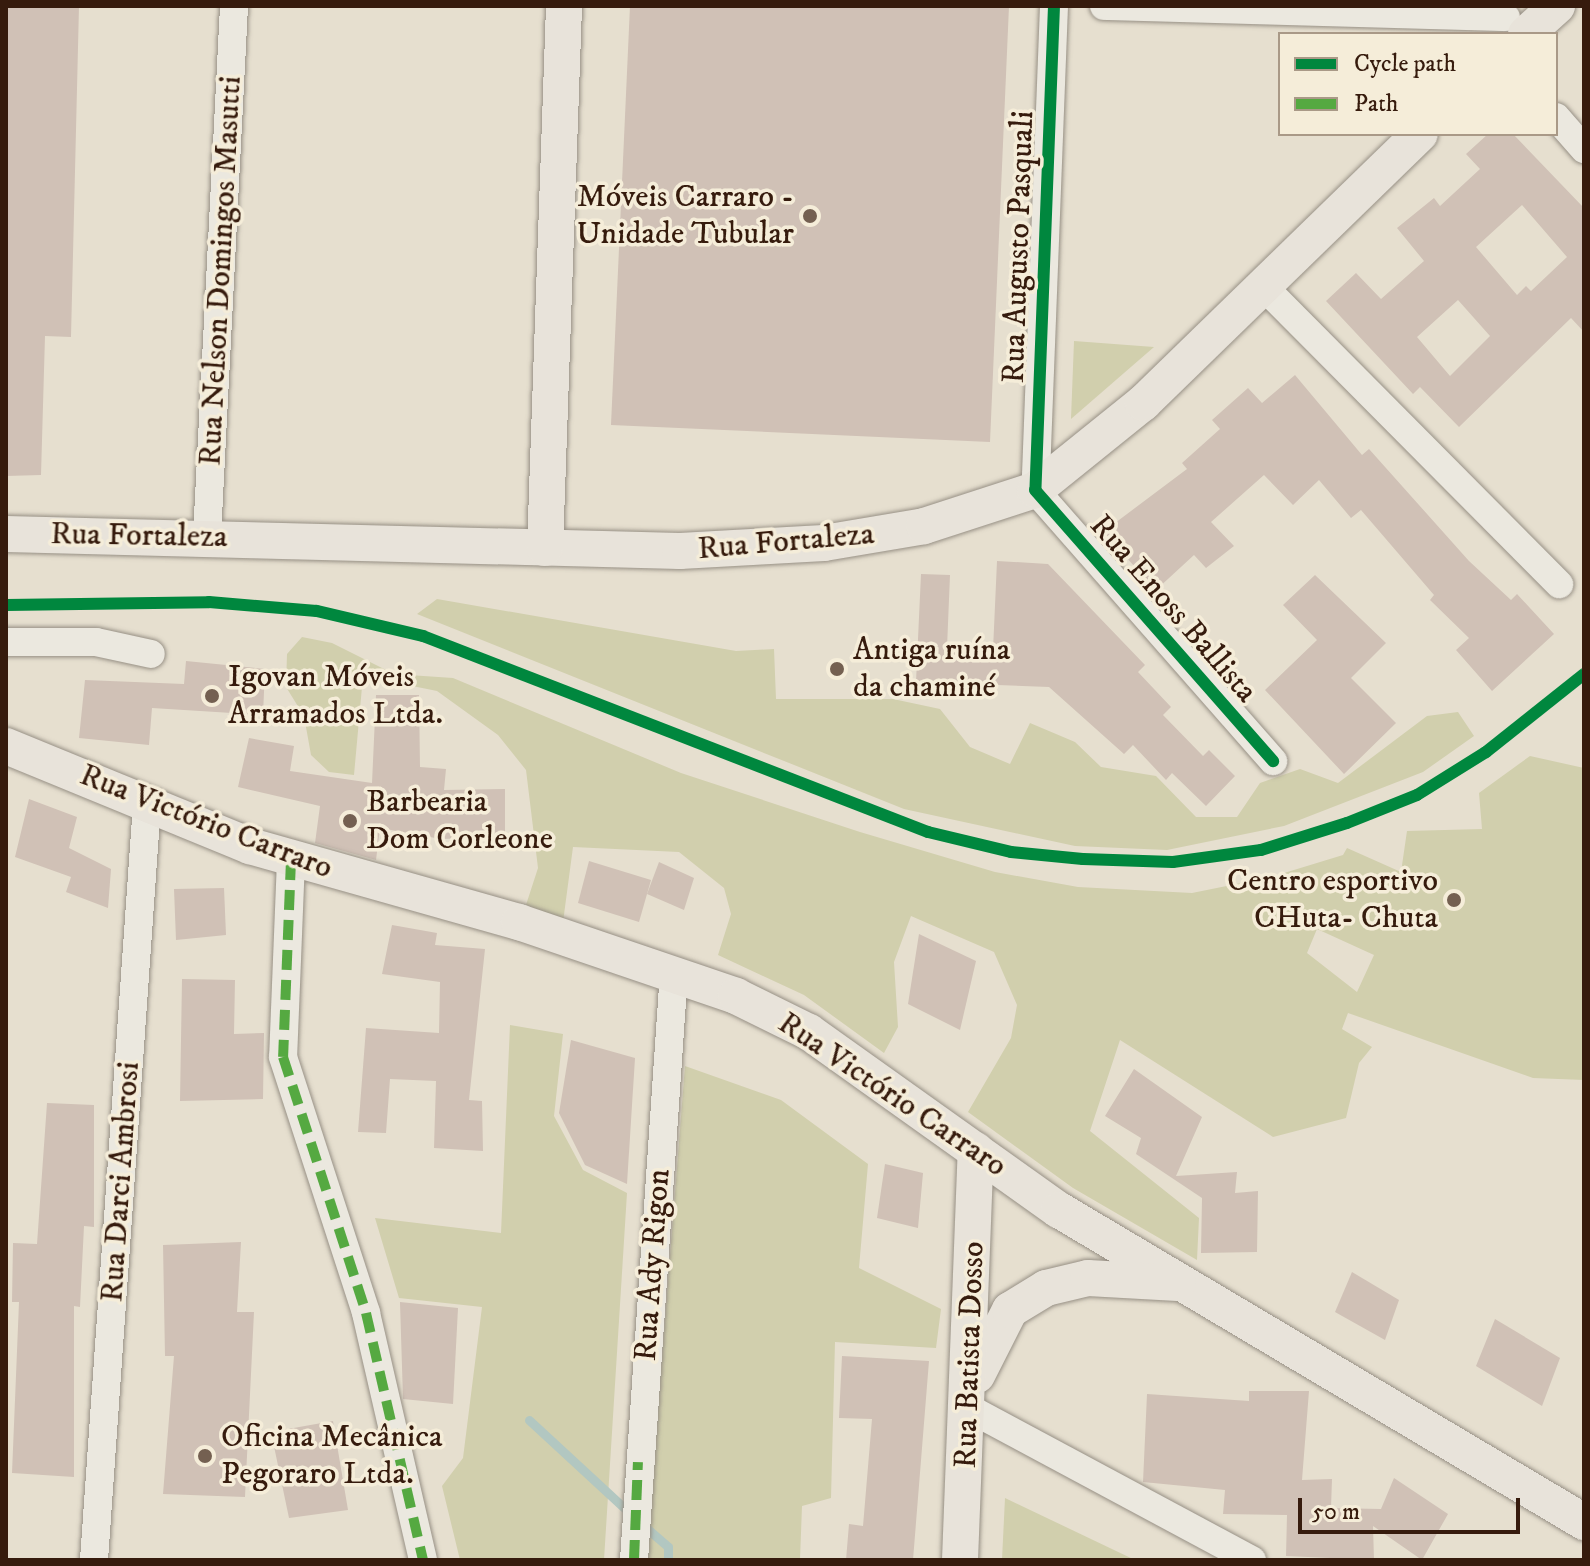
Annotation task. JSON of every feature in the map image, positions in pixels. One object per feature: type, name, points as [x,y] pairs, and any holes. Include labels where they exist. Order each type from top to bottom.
[{"type":"main road","points":[[545,548],[564,6]]},
{"type":"main road","points":[[1512,23],[1557,6]]},
{"type":"main road","name":"Rua Fortaleza","points":[[6,534],[207,536],[680,551],[824,543],[924,526],[1035,490],[1143,403],[1418,136]]},
{"type":"main road","name":"Rua Victório Carraro","points":[[6,746],[291,860],[674,971],[809,1032],[1059,1210],[1584,1522]]},
{"type":"main road","name":"Rua Batista Dosso","points":[[960,1560],[970,1400],[976,1150]]},
{"type":"main road","points":[[970,1400],[1010,1310],[1046,1288],[1088,1278],[1183,1283]]},
{"type":"street","name":"Rua Nelson Domingos Masutti","points":[[207,536],[234,6]]},
{"type":"street","name":"Rua Augusto Pasquali","points":[[1035,490],[1054,6]]},
{"type":"street","points":[[1104,6],[1512,23]]},
{"type":"street","points":[[1558,119],[1584,149]]},
{"type":"street","points":[[1264,287],[1559,584]]},
{"type":"street","name":"Rua Enoss Ballista","points":[[1035,490],[1273,761]]},
{"type":"street","points":[[6,642],[96,642],[151,654]]},
{"type":"street","name":"Rua Darci Ambrosi","points":[[94,1560],[147,804]]},
{"type":"street","points":[[291,860],[283,1057],[366,1313],[423,1560]]},
{"type":"street","name":"Rua Ady Rigon","points":[[634,1560],[674,971]]},
{"type":"street","points":[[970,1400],[1252,1560]]},
{"type":"shaded area","points":[[1074,341],[1154,347],[1071,419]]},
{"type":"shaded area","points":[[437,599],[736,651],[774,649],[776,699],[893,699],[940,709],[970,747],[1010,764],[1030,723],[1075,742],[1101,767],[1156,776],[1196,817],[1237,817],[1260,783],[1300,769],[1338,783],[1427,716],[1458,712],[1474,736],[1423,772],[1284,826],[1167,850],[1075,846],[904,809],[417,614]]},
{"type":"shaded area","points":[[302,637],[332,643],[394,674],[453,678],[681,773],[860,832],[995,872],[1078,887],[1192,893],[1271,877],[1343,855],[1347,848],[1401,872],[1407,831],[1482,829],[1479,793],[1530,756],[1584,768],[1584,1080],[1533,1078],[1348,1013],[1342,1029],[1372,1047],[1359,1063],[1346,1118],[1273,1137],[1120,1040],[1090,1131],[1199,1218],[1197,1260],[1073,1188],[968,1112],[1011,1038],[1017,1005],[994,952],[911,916],[894,962],[898,1027],[884,1053],[804,995],[718,955],[731,914],[724,888],[679,852],[573,847],[563,922],[525,908],[538,868],[526,770],[498,735],[437,691],[363,676],[354,775],[329,772],[311,755],[304,716],[286,687],[287,654]],"holes":[[[1317,929],[1374,955],[1357,992],[1307,953]]]},
{"type":"shaded area","points":[[510,1025],[563,1034],[554,1116],[583,1170],[627,1193],[604,1560],[460,1560],[442,1486],[463,1458],[482,1307],[399,1298],[375,1218],[501,1233]]},
{"type":"shaded area","points":[[685,1066],[781,1100],[868,1164],[859,1268],[941,1309],[936,1348],[835,1342],[831,1498],[802,1506],[800,1560],[646,1560]]},
{"type":"shaded area","points":[[1005,1498],[1135,1560],[1002,1560]]},
{"type":"building","points":[[6,6],[79,6],[71,337],[45,336],[41,475],[6,476]]},
{"type":"building","name":"Móveis Carraro - Unidade Tubular","points":[[630,6],[1009,6],[990,442],[611,425]]},
{"type":"building","points":[[1486,136],[1515,136],[1584,208],[1584,332],[1571,318],[1459,427],[1420,387],[1413,394],[1326,301],[1356,273],[1381,299],[1424,261],[1397,228],[1434,198],[1440,206],[1480,169],[1466,154]],"holes":[[[1522,205],[1567,257],[1531,291],[1526,286],[1517,295],[1476,247]],[[1458,300],[1490,336],[1450,376],[1417,337]]]},
{"type":"building","points":[[1295,375],[1362,455],[1369,449],[1469,561],[1511,600],[1517,594],[1554,634],[1492,691],[1456,650],[1469,638],[1430,600],[1434,595],[1361,510],[1351,518],[1319,480],[1293,505],[1264,475],[1211,522],[1234,546],[1206,568],[1194,555],[1156,590],[1103,532],[1187,469],[1182,463],[1220,429],[1212,420],[1248,388],[1262,403]]},
{"type":"building","points":[[997,561],[1048,564],[1145,665],[1138,672],[1171,707],[1163,715],[1203,756],[1209,750],[1235,776],[1206,806],[1172,773],[1166,780],[1133,745],[1124,754],[1049,687],[916,682],[921,574],[950,575],[947,648],[993,650]]},
{"type":"building","points":[[1315,575],[1386,643],[1351,678],[1396,723],[1344,774],[1265,690],[1317,640],[1283,605]]},
{"type":"building","points":[[186,661],[265,669],[263,715],[152,708],[149,745],[79,738],[85,680],[184,684]]},
{"type":"building","points":[[376,695],[419,695],[420,767],[446,769],[444,790],[505,789],[505,837],[441,839],[380,828],[376,860],[315,843],[320,806],[238,787],[249,738],[294,746],[290,771],[372,783]]},
{"type":"building","points":[[29,799],[77,817],[69,848],[111,869],[108,908],[66,892],[71,877],[15,857]]},
{"type":"building","points":[[589,861],[651,880],[639,922],[578,903]]},
{"type":"building","points":[[659,862],[694,878],[684,910],[647,894]]},
{"type":"building","points":[[224,888],[226,935],[176,940],[174,889]]},
{"type":"building","points":[[392,925],[437,933],[435,945],[485,949],[469,1100],[482,1101],[483,1151],[434,1148],[436,1081],[390,1079],[386,1133],[358,1132],[366,1028],[439,1033],[440,982],[382,974]]},
{"type":"building","points":[[919,934],[976,961],[960,1030],[908,1004]]},
{"type":"building","points":[[182,979],[235,980],[234,1034],[264,1033],[263,1099],[180,1101]]},
{"type":"building","points":[[571,1040],[635,1058],[627,1184],[585,1165],[559,1113]]},
{"type":"building","points":[[1134,1069],[1202,1117],[1176,1176],[1237,1172],[1235,1193],[1258,1191],[1257,1252],[1201,1253],[1202,1198],[1136,1154],[1141,1138],[1105,1116]]},
{"type":"building","points":[[47,1103],[94,1105],[94,1227],[84,1226],[80,1307],[74,1306],[74,1477],[12,1473],[19,1302],[12,1302],[13,1243],[37,1244]]},
{"type":"building","points":[[885,1164],[923,1173],[918,1228],[877,1218]]},
{"type":"building","points":[[241,1242],[237,1312],[254,1312],[245,1497],[163,1494],[174,1356],[165,1356],[163,1245]]},
{"type":"building","points":[[1352,1272],[1399,1300],[1385,1340],[1335,1312]]},
{"type":"building","points":[[400,1302],[458,1308],[453,1404],[403,1399]]},
{"type":"building","points":[[1495,1319],[1560,1358],[1542,1406],[1476,1366]]},
{"type":"building","points":[[842,1356],[929,1361],[913,1560],[846,1560],[849,1524],[863,1526],[872,1419],[839,1418]]},
{"type":"building","points":[[1249,1391],[1309,1391],[1302,1480],[1332,1479],[1331,1508],[1381,1509],[1394,1478],[1448,1514],[1422,1560],[1373,1526],[1374,1560],[1286,1556],[1287,1515],[1223,1514],[1225,1490],[1143,1482],[1147,1394],[1249,1401]]},
{"type":"building","points":[[333,1421],[348,1510],[289,1518],[271,1432]]},
{"type":"waterway","points":[[529,1420],[632,1515]]},
{"type":"waterway","points":[[643,1525],[668,1547],[668,1560]]},
{"type":"railway","points":[[6,605],[209,602],[317,611],[423,636],[928,832],[1011,852],[1083,859],[1173,862],[1261,850],[1347,823],[1417,795],[1486,752],[1584,674]]},
{"type":"marked path","points":[[291,860],[283,1057],[366,1313],[423,1560]]},
{"type":"marked path","points":[[634,1560],[638,1462]]},
{"type":"cycle path","points":[[1054,6],[1035,490],[1273,761]]},
{"type":"cycle path","points":[[6,605],[209,602],[317,611],[423,636],[928,832],[1011,852],[1083,859],[1173,862],[1261,850],[1347,823],[1417,795],[1486,752],[1584,674]]},
{"type":"place","name":"Móveis Carraro - Unidade Tubular","points":[[810,216]]},
{"type":"place","name":"Antiga ruína da chaminé","points":[[837,669]]},
{"type":"place","name":"Igovan Móveis Arramados Ltda.","points":[[212,696]]},
{"type":"place","name":"Barbearia Dom Corleone","points":[[350,821]]},
{"type":"place","name":"Centro esportivo CHuta- Chuta","points":[[1454,900]]},
{"type":"place","name":"Oficina Mecânica Pegoraro Ltda.","points":[[205,1456]]}]
